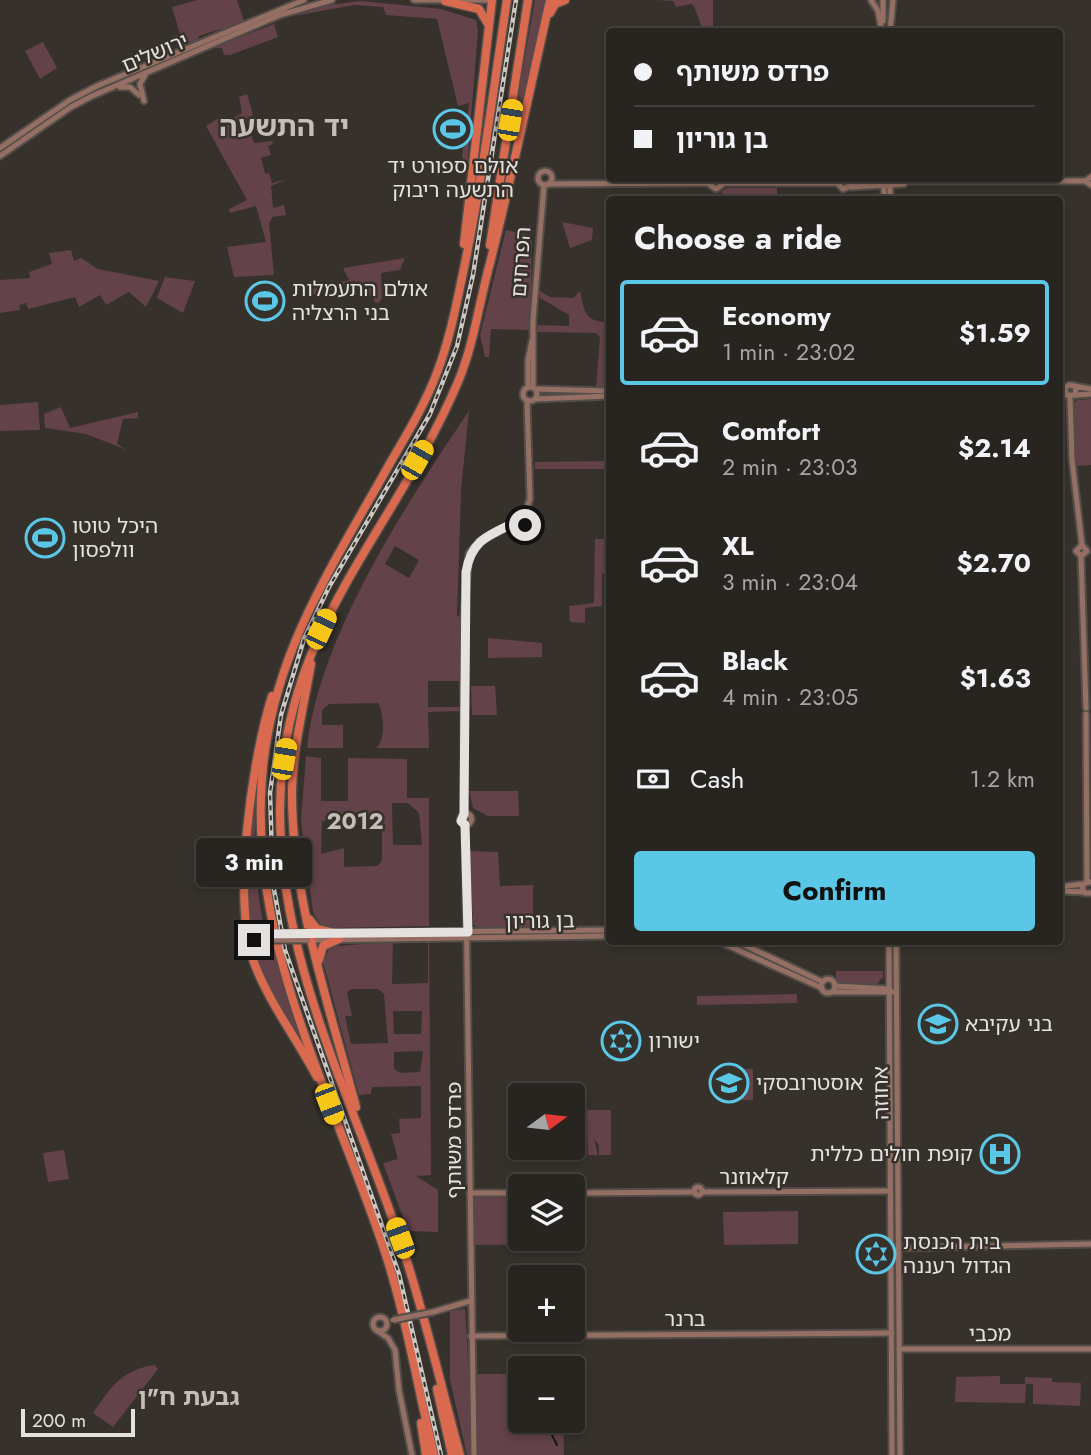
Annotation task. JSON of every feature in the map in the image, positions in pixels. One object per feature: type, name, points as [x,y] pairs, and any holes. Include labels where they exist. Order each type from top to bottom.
[{"type":"highway","points":[[460,286],[491,0]]},
{"type":"highway","points":[[362,1187],[323,1089],[258,973],[246,865],[251,798],[265,718],[285,661],[328,570],[430,390],[447,343],[472,226],[507,0]]},
{"type":"highway","points":[[489,266],[528,0]]},
{"type":"highway","points":[[460,1455],[420,1304],[299,960],[284,883],[280,813],[284,759],[296,698],[314,643],[339,592],[450,398],[472,340],[550,0]]},
{"type":"highway","points":[[544,25],[553,6],[565,0]]},
{"type":"highway","points":[[445,1],[479,9],[487,17],[489,26]]},
{"type":"highway","points":[[314,643],[292,787],[294,842],[309,936],[369,1155]]},
{"type":"highway","points":[[285,661],[267,740],[261,793],[262,847],[268,902],[287,982],[400,1299],[434,1455]]},
{"type":"highway","points":[[303,900],[312,924],[321,931],[337,936]]},
{"type":"highway","points":[[321,976],[320,951],[337,936]]},
{"type":"highway","points":[[400,1299],[426,1455]]},
{"type":"highway","points":[[420,1304],[452,1455]]},
{"type":"street","points":[[280,8],[290,0]]},
{"type":"street","name":"ירושלים","points":[[0,148],[70,100],[97,86],[280,8],[301,2],[332,0]]},
{"type":"street","points":[[414,0],[491,0]]},
{"type":"street","points":[[871,0],[878,11],[881,28]]},
{"type":"street","points":[[882,28],[883,0]]},
{"type":"street","points":[[889,28],[891,0]]},
{"type":"street","name":"ירושלים","points":[[0,156],[71,107],[301,2]]},
{"type":"street","points":[[144,101],[140,84],[149,73]]},
{"type":"street","points":[[114,88],[130,87],[139,95]]},
{"type":"street","points":[[568,185],[545,172],[540,175],[539,181],[546,185],[568,185],[675,182]]},
{"type":"street","name":"הפרחים","points":[[532,388],[532,341],[546,185],[551,175]]},
{"type":"street","points":[[1063,181],[1089,181]]},
{"type":"street","points":[[841,182],[845,190],[852,182],[998,182]]},
{"type":"street","points":[[1063,890],[1087,893],[1086,711],[1081,556],[1087,551],[1082,545],[1072,460],[1071,396],[1067,386]]},
{"type":"street","points":[[1063,388],[1067,386],[1091,389]]},
{"type":"street","points":[[606,394],[532,388],[523,394],[532,399],[606,394]]},
{"type":"street","points":[[524,516],[515,516],[512,524],[517,528],[524,527],[524,516],[530,499],[532,388]]},
{"type":"street","points":[[1071,396],[1076,388]]},
{"type":"street","points":[[1063,395],[1091,394]]},
{"type":"street","name":"פרדס משותף","points":[[474,1455],[465,825],[472,819],[464,814],[464,614],[469,553],[478,542],[512,524]]},
{"type":"street","points":[[1063,888],[1087,883]]},
{"type":"street","name":"בן גוריון","points":[[254,937],[606,933]]},
{"type":"street","points":[[727,945],[822,985]]},
{"type":"street","points":[[744,945],[822,985],[826,993],[834,989],[896,991]]},
{"type":"street","name":"אחוזה","points":[[889,945],[892,1455]]},
{"type":"street","name":"אחוזה","points":[[896,945],[900,1455]]},
{"type":"street","points":[[877,990],[889,975]]},
{"type":"street","points":[[822,985],[831,980],[834,989]]},
{"type":"street","points":[[877,990],[889,1002]]},
{"type":"street","name":"קלאוזנר","points":[[585,1193],[695,1192],[698,1187],[702,1192],[890,1191]]},
{"type":"street","points":[[470,1193],[508,1193]]},
{"type":"street","points":[[891,1252],[900,1246],[1091,1244]]},
{"type":"street","points":[[376,1330],[393,1320],[471,1300]]},
{"type":"street","points":[[433,1311],[464,1307],[471,1313]]},
{"type":"street","points":[[388,1338],[376,1330],[374,1320],[379,1317],[386,1324],[388,1338],[395,1350],[412,1455]]},
{"type":"street","name":"ברנר","points":[[471,1336],[882,1333],[891,1338],[899,1329]]},
{"type":"street","points":[[891,1338],[899,1349]]},
{"type":"street","name":"מכבי","points":[[899,1349],[1091,1349]]},
{"type":"shaded area","points":[[197,0],[237,0],[244,21],[267,12],[201,40],[220,29],[199,36],[198,40],[184,46],[175,36],[180,34],[172,7]]},
{"type":"shaded area","points":[[535,0],[547,0],[503,178]]},
{"type":"shaded area","points":[[656,0],[713,0],[713,28],[702,28],[694,6],[691,4],[676,7],[673,1]]},
{"type":"shaded area","points":[[361,1],[441,9],[476,20],[478,31],[467,168],[462,170],[463,136],[466,134],[469,103],[458,106],[437,19],[386,15],[383,7],[354,5],[294,16],[329,5]]},
{"type":"shaded area","points":[[274,24],[278,37],[230,55],[224,55],[222,48],[212,48]]},
{"type":"shaded area","points":[[43,42],[57,68],[40,79],[25,51]]},
{"type":"shaded area","points":[[247,94],[253,115],[246,119],[254,143],[272,141],[273,144],[268,146],[271,155],[261,158],[265,174],[269,173],[272,183],[288,179],[271,186],[273,208],[284,205],[286,215],[273,217],[269,223],[274,275],[234,277],[227,247],[266,242],[256,206],[230,213],[229,209],[247,200],[206,126],[219,118],[223,124],[242,113],[239,97]]},
{"type":"shaded area","points":[[727,188],[777,188],[777,196],[721,196],[722,191]]},
{"type":"shaded area","points":[[562,222],[593,228],[592,240],[570,248]]},
{"type":"shaded area","points":[[506,230],[532,235],[530,330],[491,329],[489,357],[485,357],[480,335]]},
{"type":"shaded area","points":[[71,250],[74,261],[81,258],[98,269],[159,281],[146,307],[129,292],[106,305],[100,295],[79,307],[75,297],[28,309],[26,303],[19,305],[20,310],[0,313],[0,280],[30,278],[29,272],[52,264],[49,253]]},
{"type":"shaded area","points":[[405,258],[400,270],[381,273],[382,298],[379,303],[374,302],[374,297],[358,289],[354,280],[351,285],[313,295],[311,289],[349,280],[343,268]]},
{"type":"shaded area","points":[[165,277],[195,281],[183,313],[157,298]]},
{"type":"shaded area","points":[[540,291],[550,297],[573,298],[580,291],[587,315],[606,322],[606,388],[596,388],[600,337],[596,333],[537,332],[538,325],[569,326],[569,315],[540,298]]},
{"type":"shaded area","points":[[1091,399],[1091,465],[1076,466],[1074,403],[1077,400]]},
{"type":"shaded area","points":[[38,402],[40,430],[0,431],[0,405]]},
{"type":"shaded area","points":[[61,407],[70,428],[138,412],[138,418],[123,419],[117,444],[127,450],[86,434],[45,428],[44,414]]},
{"type":"shaded area","points":[[469,411],[461,490],[457,616],[462,617],[462,711],[428,712],[429,748],[376,748],[383,726],[378,703],[329,704],[322,710],[322,725],[343,725],[343,748],[307,748],[315,705],[347,617],[393,529]],"holes":[[[395,546],[419,560],[409,578],[385,564]],[[428,681],[459,681],[460,707],[428,707]]]},
{"type":"shaded area","points":[[606,461],[606,469],[535,469],[535,462]]},
{"type":"shaded area","points":[[595,539],[606,539],[602,606],[585,608],[585,623],[570,622],[569,606],[594,603]]},
{"type":"shaded area","points":[[488,638],[542,643],[542,657],[488,658]]},
{"type":"shaded area","points":[[471,686],[495,686],[497,715],[472,715]]},
{"type":"shaded area","points":[[306,756],[321,758],[321,801],[348,801],[348,758],[407,759],[407,798],[429,798],[429,926],[334,928],[320,924],[313,912],[301,820]],"holes":[[[392,803],[408,803],[419,813],[422,845],[393,845]],[[374,820],[382,827],[382,860],[378,866],[344,867],[344,848],[321,854],[322,821]]]},
{"type":"shaded area","points":[[259,763],[255,846],[264,928],[249,927],[250,822]]},
{"type":"shaded area","points":[[469,791],[518,791],[519,816],[488,816],[473,808]]},
{"type":"shaded area","points":[[469,851],[498,852],[500,886],[533,885],[533,927],[476,927],[473,924]]},
{"type":"shaded area","points":[[429,939],[431,1175],[416,1176],[438,1190],[438,1232],[408,1231],[383,1163],[398,1159],[391,1134],[400,1133],[399,1119],[421,1118],[421,1086],[372,1087],[371,1094],[359,1095],[323,962],[329,949],[336,946]],"holes":[[[428,941],[428,983],[392,984],[393,942]],[[352,989],[378,989],[384,994],[388,1043],[351,1044],[345,1016],[352,1016],[347,992]],[[393,1011],[422,1011],[421,1034],[394,1034]],[[423,1051],[420,1072],[400,1073],[394,1069],[394,1052]]]},
{"type":"shaded area","points":[[251,944],[271,944],[318,1075],[264,981]]},
{"type":"shaded area","points":[[836,971],[883,971],[883,977],[877,984],[845,984],[836,981]]},
{"type":"shaded area","points":[[797,994],[797,1003],[697,1005],[697,996]]},
{"type":"shaded area","points":[[735,1069],[753,1069],[753,1100],[735,1100]]},
{"type":"shaded area","points":[[587,1110],[611,1110],[611,1155],[599,1155],[599,1145],[594,1139],[598,1155],[588,1155]]},
{"type":"shaded area","points":[[64,1150],[69,1179],[48,1182],[43,1153]]},
{"type":"shaded area","points":[[473,1197],[508,1197],[508,1245],[474,1245]]},
{"type":"shaded area","points":[[798,1211],[798,1244],[724,1245],[723,1212]]},
{"type":"shaded area","points":[[465,1309],[474,1455],[467,1455],[450,1380],[450,1311]]},
{"type":"shaded area","points":[[155,1365],[158,1369],[113,1427],[93,1413],[122,1378]]},
{"type":"shaded area","points":[[477,1374],[508,1374],[508,1433],[563,1433],[564,1455],[477,1455]]},
{"type":"shaded area","points":[[1000,1376],[1000,1384],[1025,1384],[1025,1377],[1081,1383],[1080,1406],[1033,1404],[1033,1384],[1026,1384],[1025,1403],[955,1402],[956,1377]]},
{"type":"waterway","points":[[551,1433],[557,1445]]},
{"type":"railway","points":[[441,1455],[399,1274],[285,950],[273,884],[270,793],[281,715],[304,639],[329,587],[430,414],[457,346],[473,275],[516,0]]},
{"type":"place","name":"אולם ספורט יד התשעה ריבוק","points":[[453,129]]},
{"type":"place","name":"אולם התעמלות בני הרצליה","points":[[265,301]]},
{"type":"place","name":"היכל טוטו וולפסון","points":[[45,538]]},
{"type":"place","name":"בני עקיבא","points":[[938,1024]]},
{"type":"place","name":"ישורון","points":[[621,1041]]},
{"type":"place","name":"אוסטרובסקי","points":[[729,1083]]},
{"type":"place","name":"קופת חולים כללית","points":[[1000,1154]]},
{"type":"place","name":"בית הכנסת הגדול רעננה","points":[[876,1254]]},
{"type":"district","name":"יד התשעה","points":[[284,126]]},
{"type":"district","name":"2012","points":[[355,821]]},
{"type":"district","name":"גבעת ח\"ן","points":[[189,1396]]},
{"type":"route","points":[[254,940],[248,937],[252,934],[468,932],[465,825],[461,821],[464,814],[466,572],[469,553],[478,542],[512,524],[517,528],[525,525]]}]
